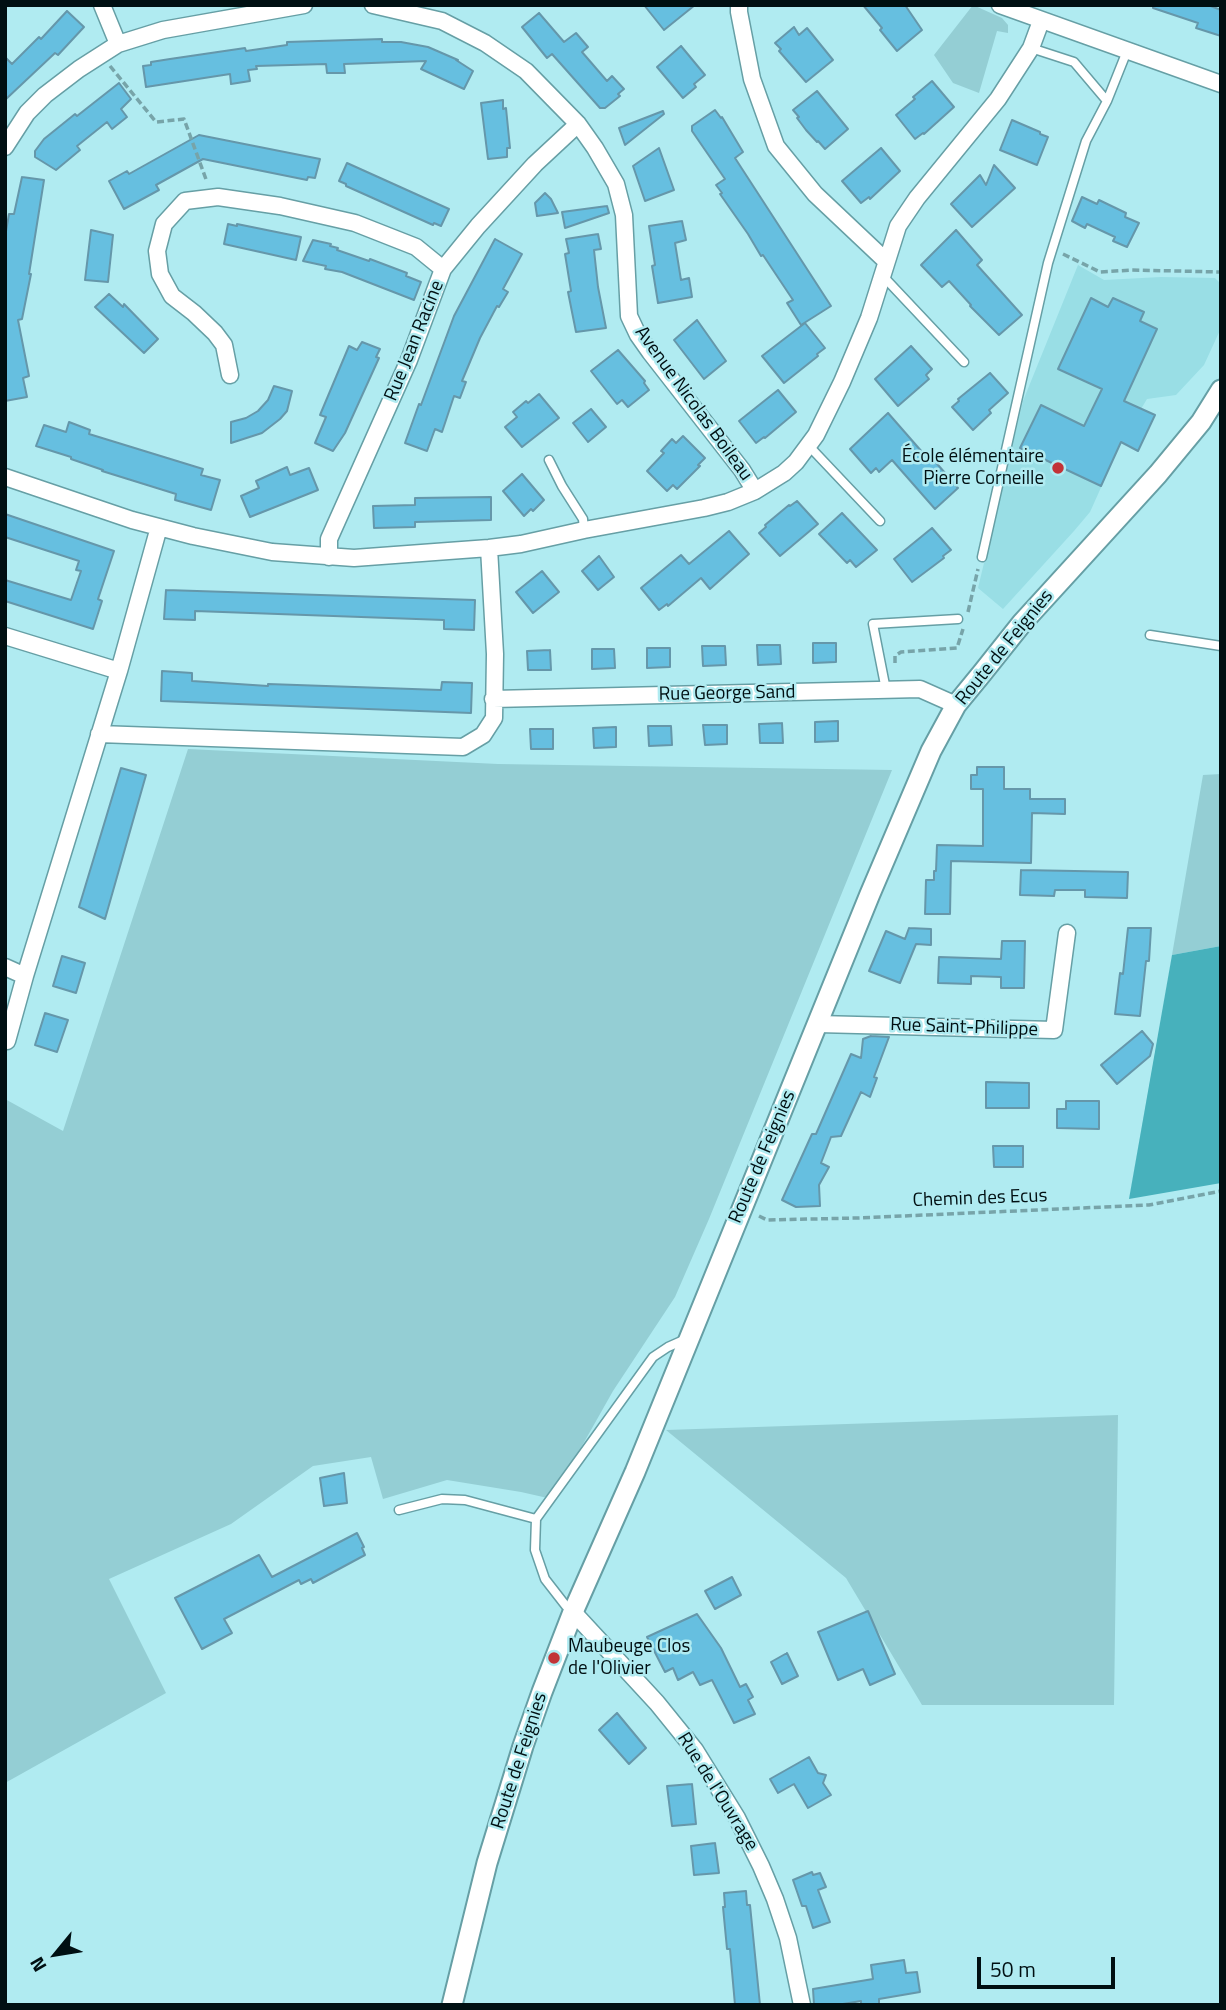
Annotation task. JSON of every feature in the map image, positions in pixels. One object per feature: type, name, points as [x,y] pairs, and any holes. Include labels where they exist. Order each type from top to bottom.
[{"type":"street","points":[[102,5],[118,44]]},
{"type":"street","points":[[5,147],[27,113],[45,95],[118,44],[163,30],[304,5]]},
{"type":"street","name":"Avenue Nicolas Boileau","points":[[373,5],[444,13],[526,71],[578,124],[616,184],[624,215],[629,316],[650,352],[742,470],[755,491]]},
{"type":"street","points":[[1010,7],[1041,21],[1221,84]]},
{"type":"street","points":[[737,8],[751,79],[776,146],[815,194],[884,268]]},
{"type":"street","points":[[5,477],[159,527],[272,552],[354,558],[521,544],[704,508],[755,491],[784,473],[809,446],[842,382],[869,318],[898,226],[917,198],[998,99],[1031,48],[1041,21]]},
{"type":"street","name":"Rue Jean Racine","points":[[329,557],[329,539],[410,360],[443,269],[527,173],[578,124]]},
{"type":"street","points":[[230,375],[224,345],[194,313],[172,296],[160,274],[157,251],[164,223],[185,201],[213,197],[280,206],[355,223],[416,247],[443,269]]},
{"type":"street","name":"Route de Feignies","points":[[452,2005],[503,1807],[573,1612],[635,1472],[865,906],[931,751],[956,705],[1022,623],[1158,474],[1201,422],[1221,390]]},
{"type":"street","points":[[7,1041],[159,527]]},
{"type":"street","points":[[99,734],[463,747],[483,736],[494,718],[495,654],[489,548]]},
{"type":"street","points":[[5,636],[118,671]]},
{"type":"street","name":"Rue George Sand","points":[[494,699],[920,689],[956,705]]},
{"type":"street","name":"Rue Saint-Philippe","points":[[818,1024],[1054,1030],[1067,933]]},
{"type":"street","points":[[5,967],[25,976]]},
{"type":"street","name":"Rue de l'Ouvrage","points":[[573,1612],[657,1703],[695,1749],[737,1818],[775,1899],[788,1938],[802,2005]]},
{"type":"lane","points":[[1031,48],[1074,62],[1107,101]]},
{"type":"lane","points":[[982,557],[1052,250],[1086,141],[1107,101],[1128,50]]},
{"type":"lane","points":[[884,268],[964,362]]},
{"type":"lane","points":[[809,446],[880,521]]},
{"type":"lane","points":[[549,460],[583,519],[584,530]]},
{"type":"lane","points":[[890,690],[873,624],[962,618]]},
{"type":"lane","points":[[1150,635],[1221,646]]},
{"type":"lane","points":[[573,1612],[545,1579],[535,1550],[537,1519],[653,1357],[689,1338]]},
{"type":"lane","points":[[399,1510],[442,1499],[465,1500],[537,1519]]},
{"type":"path","points":[[101,55],[156,122],[184,119],[213,197]]},
{"type":"path","points":[[1052,250],[1100,272],[1221,272]]},
{"type":"path","points":[[890,690],[895,656],[901,652],[957,648],[962,618],[982,557]]},
{"type":"path","name":"Chemin des Ecus","points":[[742,1207],[767,1220],[858,1218],[1150,1205],[1221,1191]]},
{"type":"shaded area","points":[[973,5],[1002,18],[1008,25],[1008,33],[997,31],[979,93],[953,83],[934,55]]},
{"type":"shaded area","points":[[1078,265],[1104,280],[1215,278],[1221,284],[1221,328],[1204,365],[1176,395],[1147,399],[1141,409],[1155,415],[1138,451],[1121,443],[1090,512],[1003,609],[978,588],[1023,401]]},
{"type":"shaded area","points":[[188,749],[498,764],[892,770],[675,1297],[613,1391],[552,1499],[447,1480],[383,1499],[371,1457],[313,1466],[231,1524],[109,1579],[166,1693],[5,1783],[5,1099],[63,1131]]},
{"type":"shaded area","points":[[1221,774],[1221,946],[1172,955],[1203,775]]},
{"type":"shaded area","points":[[1221,946],[1221,1183],[1129,1199],[1172,955]]},
{"type":"shaded area","points":[[1118,1415],[1114,1705],[922,1705],[846,1578],[666,1430]]},
{"type":"building","points":[[644,5],[695,5],[664,30]]},
{"type":"building","points":[[863,5],[905,5],[922,30],[897,51]]},
{"type":"building","points":[[1153,5],[1208,5],[1221,10],[1221,36],[1196,28],[1198,23],[1153,8]]},
{"type":"building","points":[[67,11],[84,27],[58,55],[55,53],[5,100],[5,57],[12,64],[39,37],[41,39]]},
{"type":"building","points":[[539,13],[564,42],[576,33],[588,47],[582,52],[607,81],[612,76],[624,89],[618,94],[620,96],[605,108],[600,108],[552,54],[547,58],[522,27]]},
{"type":"building","points":[[794,27],[799,35],[807,28],[833,60],[806,82],[775,43]]},
{"type":"building","points":[[382,39],[382,42],[428,47],[458,60],[473,71],[464,89],[421,69],[426,61],[344,64],[345,73],[327,73],[326,64],[256,66],[257,69],[248,70],[250,81],[231,84],[230,74],[146,87],[143,66],[151,65],[151,62],[245,48],[246,51],[287,45],[287,42]]},
{"type":"building","points":[[681,46],[705,75],[683,98],[657,67]]},
{"type":"building","points":[[932,81],[954,107],[915,139],[896,115]]},
{"type":"building","points":[[119,83],[131,99],[121,109],[127,117],[112,129],[107,122],[77,146],[80,150],[56,170],[35,157],[35,151],[44,139]]},
{"type":"building","points":[[817,91],[848,129],[825,149],[806,130],[793,110]]},
{"type":"building","points":[[503,100],[510,148],[507,148],[507,157],[488,159],[481,103]]},
{"type":"building","points":[[715,110],[743,152],[735,158],[831,306],[801,325],[787,303],[793,300],[720,194],[722,193],[716,185],[725,179],[692,131],[692,126]]},
{"type":"building","points":[[663,111],[664,114],[625,145],[619,128]]},
{"type":"building","points":[[1012,120],[1048,137],[1037,165],[1000,150]]},
{"type":"building","points":[[199,135],[320,159],[315,178],[308,177],[307,180],[203,159],[156,185],[159,190],[124,209],[109,181],[127,171],[129,174]]},
{"type":"building","points":[[659,148],[674,190],[645,201],[633,166]]},
{"type":"building","points":[[881,148],[900,171],[870,199],[869,197],[861,203],[842,181]]},
{"type":"building","points":[[347,163],[449,209],[441,226],[434,223],[433,225],[346,186],[339,181]]},
{"type":"building","points":[[994,165],[1015,188],[972,227],[951,204],[980,175],[986,185]]},
{"type":"building","points":[[22,177],[44,180],[31,274],[22,319],[18,320],[29,376],[23,378],[27,397],[5,401],[5,237],[9,214],[14,214]]},
{"type":"building","points":[[545,193],[558,213],[537,216],[535,203]]},
{"type":"building","points":[[1082,197],[1097,204],[1099,200],[1126,213],[1125,217],[1139,223],[1127,247],[1113,241],[1115,237],[1087,224],[1085,228],[1072,221]]},
{"type":"building","points":[[607,206],[609,213],[565,228],[562,212]]},
{"type":"building","points":[[682,221],[686,240],[675,243],[681,280],[689,278],[692,297],[658,303],[649,226]]},
{"type":"building","points":[[228,224],[301,237],[296,260],[224,244]]},
{"type":"building","points":[[91,230],[113,235],[108,282],[85,280]]},
{"type":"building","points":[[956,230],[982,260],[977,265],[1022,315],[999,335],[949,281],[942,287],[921,265]]},
{"type":"building","points":[[598,234],[601,249],[594,250],[606,328],[576,332],[568,292],[571,291],[565,254],[569,253],[566,239]]},
{"type":"building","points":[[495,239],[522,254],[503,289],[508,292],[499,307],[497,306],[480,338],[462,381],[466,382],[460,398],[454,396],[442,432],[435,429],[427,451],[405,443],[454,316]]},
{"type":"building","points":[[313,240],[331,244],[330,246],[338,248],[337,250],[407,273],[406,276],[421,282],[414,300],[342,272],[325,269],[326,266],[303,261]]},
{"type":"building","points":[[109,294],[123,307],[124,304],[158,339],[144,353],[95,307]]},
{"type":"building","points":[[1091,298],[1108,307],[1113,298],[1144,312],[1140,321],[1157,329],[1124,401],[1155,415],[1138,451],[1121,442],[1101,486],[1020,448],[1041,405],[1084,426],[1102,389],[1058,369]]},
{"type":"building","points":[[697,320],[726,361],[704,379],[674,340]]},
{"type":"building","points":[[805,323],[825,348],[784,383],[762,356]]},
{"type":"building","points":[[362,342],[380,349],[376,357],[379,358],[345,433],[333,451],[315,443],[326,417],[320,415],[349,346],[357,350]]},
{"type":"building","points":[[911,346],[932,369],[926,375],[929,379],[898,406],[875,379]]},
{"type":"building","points":[[618,350],[645,381],[649,390],[628,407],[622,400],[617,404],[591,371]]},
{"type":"building","points":[[990,373],[1008,393],[989,410],[991,413],[973,430],[952,407]]},
{"type":"building","points":[[274,386],[292,391],[287,411],[262,433],[231,443],[231,422],[258,411],[268,400]]},
{"type":"building","points":[[778,390],[796,412],[756,443],[739,421]]},
{"type":"building","points":[[539,394],[559,418],[522,447],[505,427],[517,417],[513,412]]},
{"type":"building","points":[[591,409],[606,427],[588,442],[573,423]]},
{"type":"building","points":[[888,413],[958,488],[935,509],[892,460],[879,472],[876,468],[871,473],[850,449]]},
{"type":"building","points":[[69,422],[90,430],[89,434],[203,469],[201,475],[220,480],[211,510],[175,500],[176,494],[102,471],[71,457],[36,446],[44,425],[66,432]]},
{"type":"building","points":[[683,436],[705,458],[677,489],[673,485],[667,491],[647,471],[664,453],[661,451],[672,439],[676,443]]},
{"type":"building","points":[[287,467],[290,475],[309,468],[318,490],[250,517],[241,496],[259,488],[256,481]]},
{"type":"building","points":[[522,474],[544,500],[524,516],[503,491]]},
{"type":"building","points":[[491,497],[491,520],[415,522],[415,527],[374,528],[373,506],[415,505],[415,498]]},
{"type":"building","points":[[797,501],[818,524],[780,556],[759,533],[765,525]]},
{"type":"building","points":[[842,513],[877,550],[856,567],[850,560],[847,563],[819,534]]},
{"type":"building","points":[[5,514],[114,551],[98,599],[102,601],[93,629],[5,601],[5,580],[71,600],[81,571],[76,570],[79,561],[5,537]]},
{"type":"building","points":[[932,528],[951,550],[912,582],[894,559]]},
{"type":"building","points":[[729,531],[749,554],[710,589],[701,578],[668,606],[667,604],[659,610],[641,588],[681,555],[689,564]]},
{"type":"building","points":[[599,556],[614,577],[598,590],[582,571]]},
{"type":"building","points":[[542,571],[559,592],[533,613],[516,592]]},
{"type":"building","points":[[166,590],[475,600],[474,630],[444,629],[444,620],[195,611],[195,620],[164,619]]},
{"type":"building","points":[[813,643],[836,643],[836,662],[813,663]]},
{"type":"building","points":[[757,645],[780,645],[781,664],[758,665]]},
{"type":"building","points":[[702,646],[725,646],[726,665],[703,666]]},
{"type":"building","points":[[647,648],[670,648],[670,667],[647,668]]},
{"type":"building","points":[[592,649],[614,649],[615,668],[592,669]]},
{"type":"building","points":[[550,650],[551,670],[528,670],[527,651]]},
{"type":"building","points":[[162,671],[192,673],[192,681],[268,686],[441,690],[442,682],[472,683],[471,713],[161,701]]},
{"type":"building","points":[[838,721],[838,741],[815,742],[815,722]]},
{"type":"building","points":[[782,723],[783,743],[760,743],[759,724]]},
{"type":"building","points":[[703,725],[727,725],[727,744],[705,745]]},
{"type":"building","points":[[648,726],[671,726],[672,745],[649,746]]},
{"type":"building","points":[[616,727],[616,747],[594,748],[593,728]]},
{"type":"building","points":[[530,729],[553,729],[553,749],[531,749]]},
{"type":"building","points":[[977,767],[1004,767],[1004,789],[1030,789],[1030,799],[1065,799],[1065,814],[1032,813],[1031,863],[951,861],[950,914],[925,914],[926,880],[934,880],[937,845],[983,846],[983,789],[971,789],[971,775],[977,775]]},
{"type":"building","points":[[121,768],[146,775],[105,919],[79,907]]},
{"type":"building","points":[[1021,870],[1128,872],[1127,898],[1085,897],[1085,890],[1055,890],[1054,896],[1020,895]]},
{"type":"building","points":[[909,928],[931,929],[931,945],[916,944],[900,983],[869,971],[886,931],[905,939]]},
{"type":"building","points":[[1128,928],[1151,928],[1149,961],[1146,961],[1140,1016],[1115,1014]]},
{"type":"building","points":[[1002,941],[1025,941],[1024,988],[1001,988],[1001,977],[971,976],[971,984],[938,983],[939,957],[1001,959]]},
{"type":"building","points":[[62,956],[85,963],[76,993],[53,986]]},
{"type":"building","points":[[45,1013],[68,1020],[57,1052],[35,1045]]},
{"type":"building","points":[[1142,1031],[1153,1044],[1150,1056],[1117,1084],[1101,1065]]},
{"type":"building","points":[[871,1036],[889,1037],[874,1077],[877,1078],[870,1097],[861,1092],[841,1136],[831,1137],[821,1163],[829,1167],[819,1185],[820,1206],[796,1207],[782,1200],[812,1134],[816,1134],[851,1054],[861,1058],[863,1039]]},
{"type":"building","points":[[986,1082],[1029,1083],[1029,1108],[986,1108]]},
{"type":"building","points":[[1066,1101],[1099,1101],[1099,1129],[1057,1128],[1057,1109],[1066,1109]]},
{"type":"building","points":[[993,1146],[1023,1146],[1023,1167],[994,1167]]},
{"type":"building","points":[[344,1473],[347,1503],[324,1506],[320,1478]]},
{"type":"building","points":[[357,1533],[365,1555],[313,1583],[311,1579],[301,1584],[299,1580],[224,1619],[232,1633],[202,1649],[175,1598],[259,1555],[272,1577]]},
{"type":"building","points":[[732,1577],[741,1595],[715,1609],[705,1591]]},
{"type":"building","points":[[868,1611],[895,1674],[870,1685],[863,1669],[838,1680],[818,1632]]},
{"type":"building","points":[[697,1614],[721,1648],[740,1687],[746,1684],[753,1697],[748,1700],[755,1714],[734,1723],[712,1680],[700,1685],[693,1672],[678,1680],[673,1668],[665,1672],[647,1637]]},
{"type":"building","points":[[787,1653],[798,1676],[782,1684],[771,1662]]},
{"type":"building","points":[[617,1713],[646,1748],[629,1764],[599,1730]]},
{"type":"building","points":[[809,1757],[818,1773],[826,1775],[823,1783],[831,1795],[808,1808],[794,1784],[778,1793],[770,1779]]},
{"type":"building","points":[[692,1784],[696,1824],[672,1826],[667,1786]]},
{"type":"building","points":[[715,1843],[719,1873],[694,1875],[691,1846]]},
{"type":"building","points":[[812,1872],[813,1875],[820,1873],[826,1887],[818,1890],[830,1922],[813,1928],[793,1880]]},
{"type":"building","points":[[746,1891],[747,1905],[750,1905],[760,2005],[735,2005],[730,1949],[727,1949],[724,1893]]},
{"type":"building","points":[[904,1960],[906,1973],[917,1972],[920,1992],[879,1999],[879,2005],[861,2005],[861,2001],[814,2005],[813,1989],[873,1979],[871,1965]]},
{"type":"place","name":"École élémentaire Pierre Corneille","points":[[1058,468]]},
{"type":"place","name":"Maubeuge Clos de l'Olivier","points":[[554,1658]]}]
